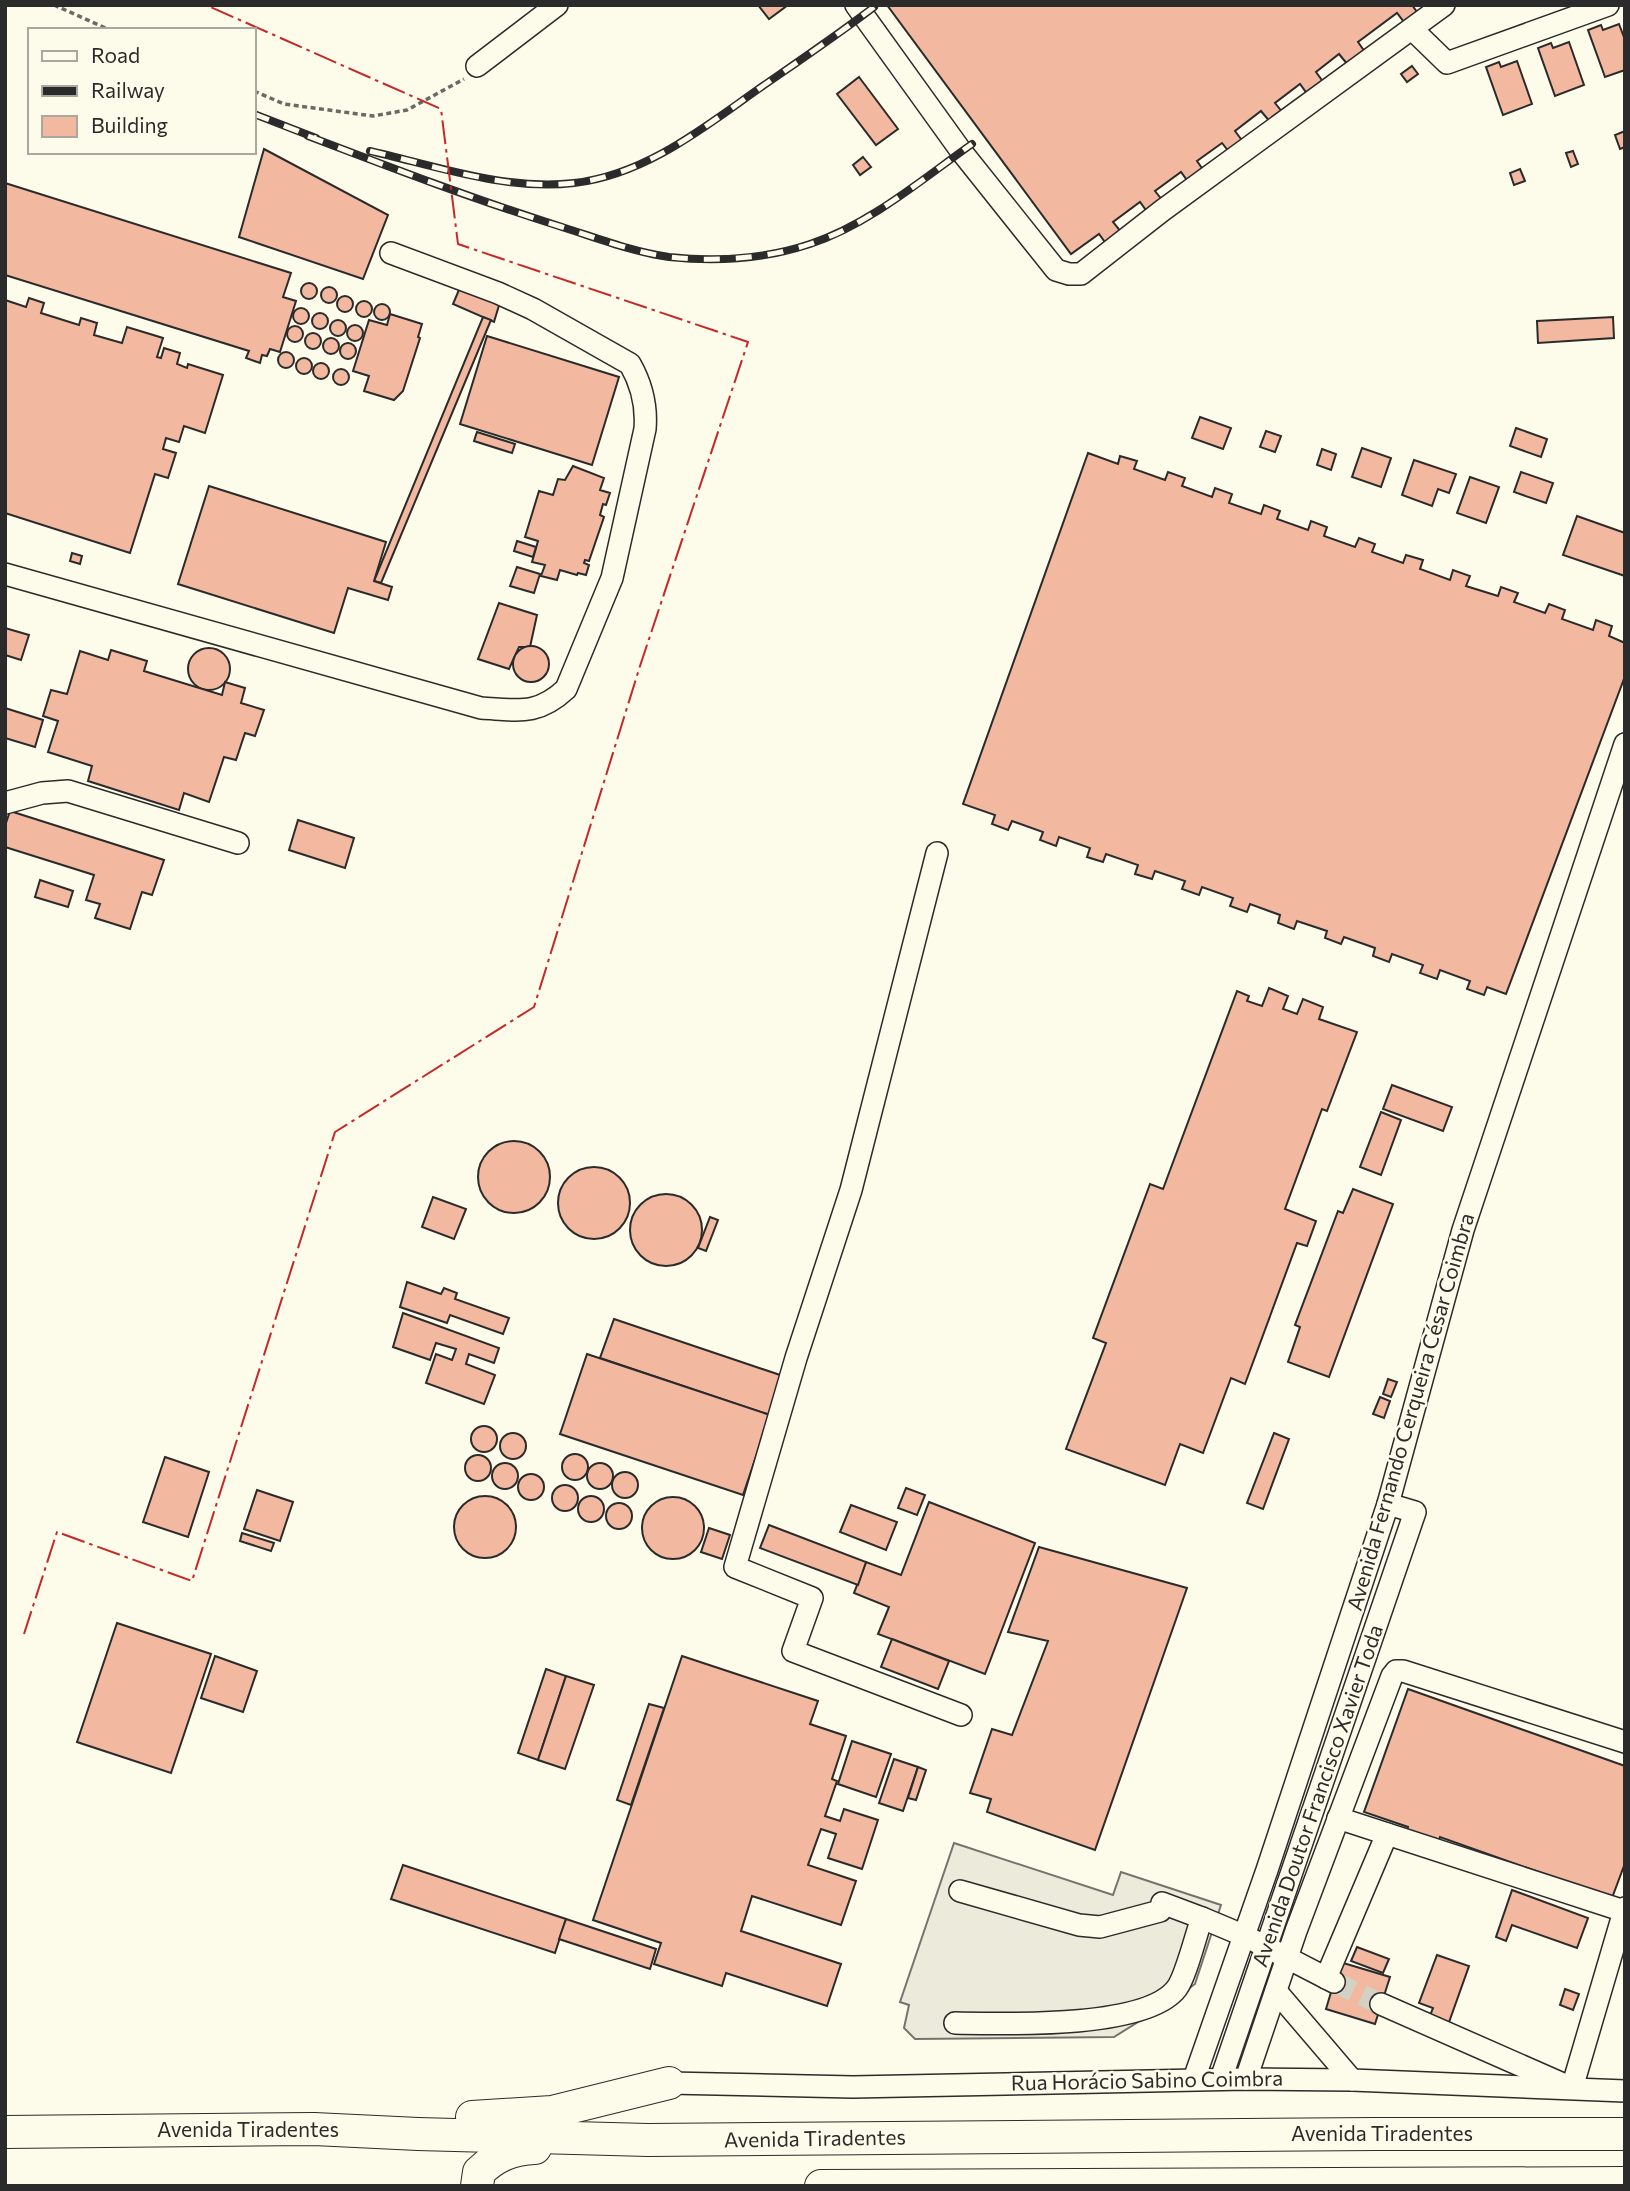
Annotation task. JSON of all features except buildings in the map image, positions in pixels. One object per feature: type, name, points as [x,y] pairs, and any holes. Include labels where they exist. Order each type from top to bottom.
[{"type":"highway","points":[[350,2130],[413,2122],[552,2112],[669,2083]]},
{"type":"highway","name":"Avenida Tiradentes","points":[[5,2132],[350,2130],[648,2140],[1625,2134]]},
{"type":"highway","points":[[477,2186],[479,2172],[500,2155],[523,2149],[648,2140]]},
{"type":"highway","points":[[821,2186],[1625,2183]]},
{"type":"street","points":[[477,66],[557,5]]},
{"type":"street","points":[[856,5],[987,184],[1056,270],[1069,274],[1081,274],[1163,210],[1444,5]]},
{"type":"street","points":[[1412,29],[1447,63],[1608,5]]},
{"type":"street","points":[[5,574],[481,708],[530,711],[553,701],[566,689],[612,578],[647,414],[638,379],[630,364],[533,309],[391,253]]},
{"type":"street","name":"Avenida Fernando Cerqueira César Coimbra","points":[[1194,2079],[1245,1936],[1388,1504],[1463,1230],[1625,744]]},
{"type":"street","points":[[5,803],[42,793],[68,791],[238,843]]},
{"type":"street","points":[[937,853],[851,1190],[796,1357],[735,1567],[812,1598],[793,1651],[961,1715]]},
{"type":"street","name":"Avenida Doutor Francisco Xavier Toda","points":[[1222,2079],[1415,1512],[1388,1504]]},
{"type":"street","points":[[1246,2079],[1338,1818],[1396,1671],[1625,1742]]},
{"type":"street","points":[[1338,1818],[1624,1909],[1572,2088],[1381,2004]]},
{"type":"street","points":[[960,1891],[1079,1925],[1100,1927],[1160,1911],[1162,1903],[1245,1936],[1330,1980],[1387,1834]]},
{"type":"street","points":[[955,2023],[1095,2020],[1156,2005],[1178,1987],[1202,1918]]},
{"type":"street","points":[[1276,1991],[1352,2080]]},
{"type":"street","name":"Rua Horácio Sabino Coimbra","points":[[669,2083],[853,2087],[1246,2079],[1352,2080],[1625,2091]]},
{"type":"path","points":[[54,5],[106,28]]},
{"type":"path","points":[[256,92],[285,104],[373,116],[407,110],[459,83],[477,66]]},
{"type":"shaded area","points":[[954,1843],[1113,1895],[1121,1872],[1221,1905],[1195,1984],[1114,2037],[915,2039],[904,2028],[909,2005],[900,2002]]},
{"type":"tunnel","points":[[1334,1982],[1381,2004]]},
{"type":"railway","points":[[370,151],[497,180],[548,185],[600,178],[624,171],[671,148],[874,7]]},
{"type":"railway","points":[[256,115],[316,138]]},
{"type":"railway","points":[[308,136],[466,195],[615,244],[669,257],[705,259],[776,253],[832,235],[874,213],[972,144]]},
{"type":"power","points":[[24,1634],[57,1532],[192,1581],[335,1132],[534,1007],[640,666],[748,342],[458,244],[441,109],[206,5]]}]
